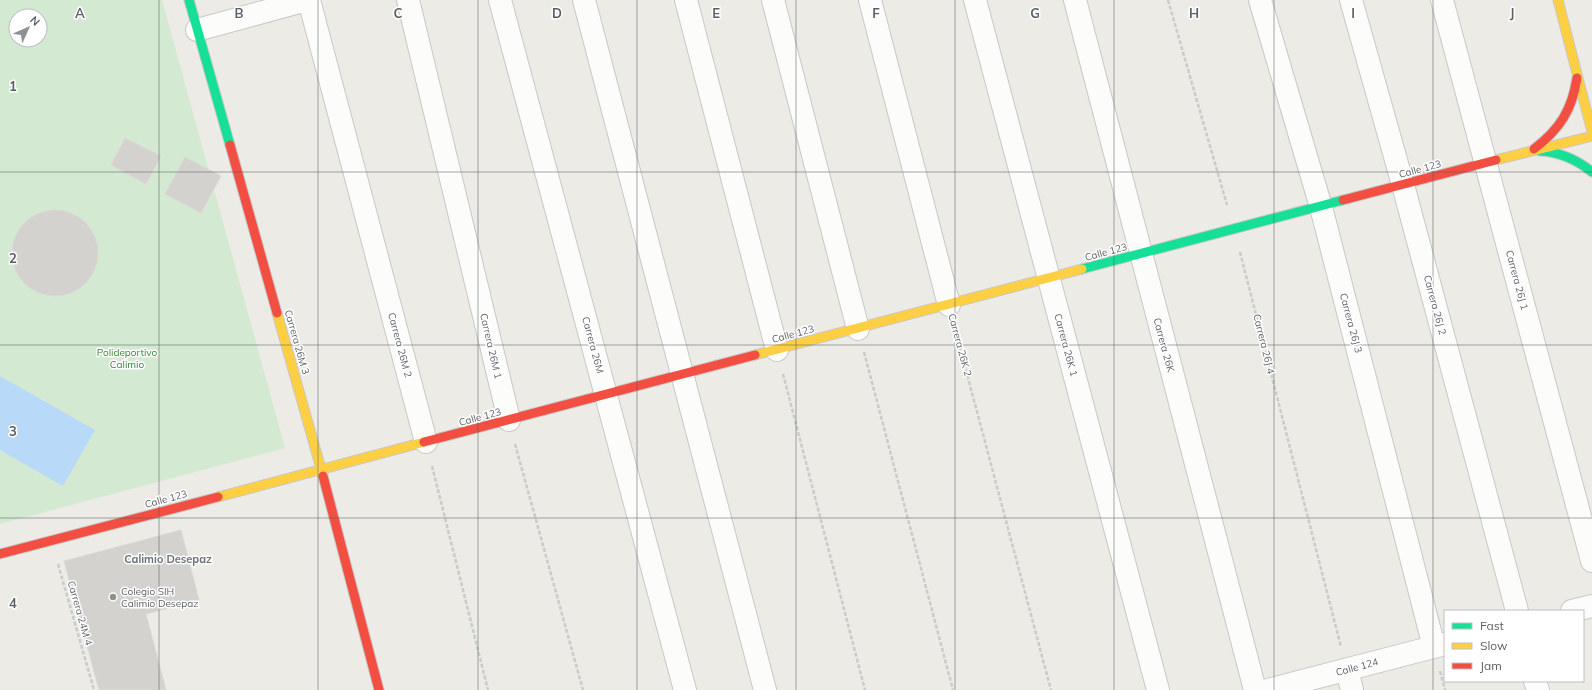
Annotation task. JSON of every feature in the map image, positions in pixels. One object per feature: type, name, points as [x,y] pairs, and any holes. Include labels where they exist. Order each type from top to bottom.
[{"type":"street","name":"Carrera 26M 3","points":[[189,0],[321,470],[379,690]]},
{"type":"street","points":[[197,30],[308,0]]},
{"type":"street","name":"Carrera 26M 2","points":[[308,0],[426,442]]},
{"type":"street","name":"Carrera 26M 1","points":[[408,0],[509,420]]},
{"type":"street","name":"Carrera 26M","points":[[500,0],[685,690]]},
{"type":"street","points":[[584,0],[765,690]]},
{"type":"street","points":[[686,0],[777,350]]},
{"type":"street","points":[[773,0],[858,328]]},
{"type":"street","name":"Carrera 26K 2","points":[[870,0],[949,305]]},
{"type":"street","name":"Carrera 26K 1","points":[[975,0],[1158,690]]},
{"type":"street","name":"Carrera 26K","points":[[1075,0],[1254,690]]},
{"type":"street","name":"Carrera 26J 3","points":[[1260,0],[1321,207],[1440,646]]},
{"type":"street","name":"Carrera 26J 2","points":[[1351,0],[1403,185],[1518,610]]},
{"type":"street","name":"Carrera 26J 1","points":[[1442,0],[1592,561]]},
{"type":"street","points":[[1558,0],[1592,132]]},
{"type":"street","points":[[1531,151],[1547,139],[1560,125],[1569,109],[1575,91],[1577,73]]},
{"type":"street","name":"Calle 123","points":[[0,554],[1592,136]]},
{"type":"street","points":[[1531,151],[1550,151],[1567,156],[1592,172]]},
{"type":"street","points":[[1576,610],[1592,606]]},
{"type":"street","name":"Calle 124","points":[[1268,690],[1349,680],[1440,646]]},
{"type":"path","name":"Carrera 26J 4","points":[[1168,0],[1234,229],[1349,680]]},
{"type":"path","name":"Carrera 26K 2","points":[[949,305],[1051,690]]},
{"type":"path","points":[[858,328],[953,690]]},
{"type":"path","points":[[777,350],[865,690]]},
{"type":"path","points":[[509,420],[583,690]]},
{"type":"path","points":[[426,442],[488,690]]},
{"type":"path","name":"Carrera 24M 4","points":[[51,541],[94,690]]},
{"type":"green space","name":"Polideportivo Calimio","points":[[0,0],[162,0],[285,448],[0,524]]},
{"type":"water","points":[[0,376],[95,430],[63,486],[0,450]]},
{"type":"building","points":[[125,138],[161,156],[146,184],[111,165]]},
{"type":"building","points":[[185,157],[221,176],[201,213],[165,194]]},
{"type":"building","points":[[55,210],[71,213],[79,217],[91,229],[95,237],[98,253],[95,269],[91,277],[79,289],[71,293],[55,296],[39,293],[31,289],[19,277],[15,269],[12,253],[15,237],[19,229],[31,217],[39,213]]},
{"type":"building","points":[[181,530],[199,600],[146,614],[166,690],[99,690],[64,561]]},
{"type":"traffic: fast","points":[[189,0],[230,145]]},
{"type":"traffic: fast","points":[[1540,151],[1568,157],[1580,163],[1592,172]]},
{"type":"traffic: fast","points":[[1082,269],[1343,200]]},
{"type":"traffic: slow","points":[[1558,0],[1592,132]]},
{"type":"traffic: slow","points":[[1496,160],[1592,136]]},
{"type":"traffic: slow","points":[[755,355],[1082,269]]},
{"type":"traffic: slow","points":[[277,313],[323,476]]},
{"type":"traffic: slow","points":[[218,497],[424,442]]},
{"type":"traffic: jam","points":[[1534,149],[1551,134],[1563,118],[1572,100],[1577,78]]},
{"type":"traffic: jam","points":[[230,145],[277,313]]},
{"type":"traffic: jam","points":[[1343,200],[1496,160]]},
{"type":"traffic: jam","points":[[424,442],[755,355]]},
{"type":"traffic: jam","points":[[323,476],[379,690]]},
{"type":"traffic: jam","points":[[0,554],[218,497]]},
{"type":"place","name":"Colegio SIH Calimio Desepaz","points":[[113,597]]},
{"type":"district","name":"Calimio Desepaz","points":[[168,559]]}]
